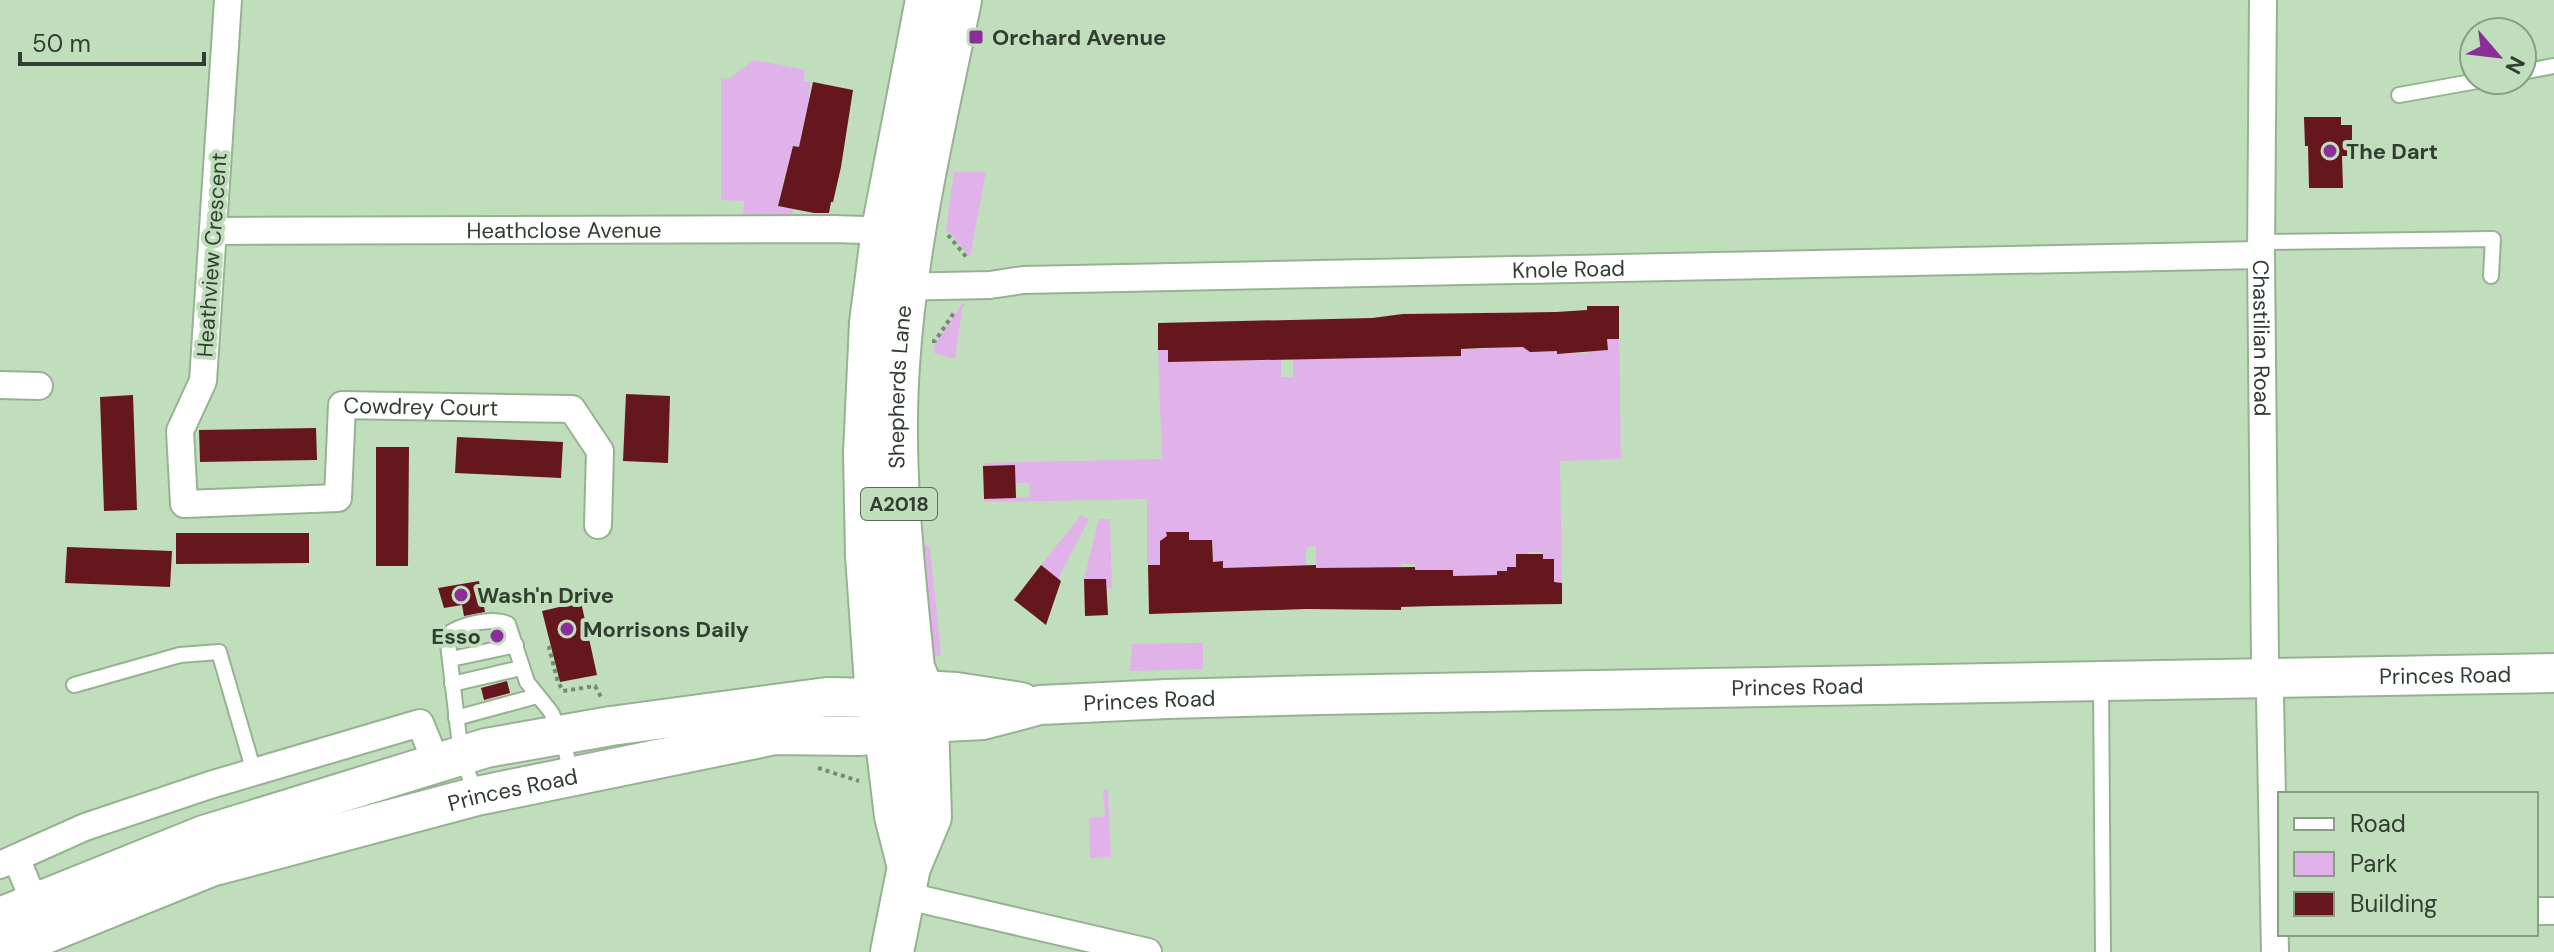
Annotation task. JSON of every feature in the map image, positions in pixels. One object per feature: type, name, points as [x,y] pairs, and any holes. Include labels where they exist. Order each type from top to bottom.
[{"type":"main road","name":"Shepherds Lane","points":[[892,952],[906,881],[930,817],[924,707],[913,668],[896,465],[897,368],[914,290],[913,232],[927,0]]},
{"type":"main road","name":"Shepherds Lane","points":[[913,232],[960,0]]},
{"type":"main road","name":"Shepherds Lane","points":[[906,881],[882,715],[867,556],[865,453],[871,323],[914,290]]},
{"type":"main road","name":"Princes Road","points":[[0,917],[204,835],[486,748],[611,726],[827,697],[882,715],[924,707],[956,692],[1040,705],[1167,699],[2554,673]]},
{"type":"main road","name":"Princes Road","points":[[1,952],[211,867],[477,796],[571,776],[775,735],[859,736],[882,715]]},
{"type":"street","name":"Heathview Crescent","points":[[184,504],[180,431],[203,381],[228,0]]},
{"type":"street","name":"Chastilian Road","points":[[2263,0],[2261,248],[2265,660],[2269,677],[2277,916],[2275,952]]},
{"type":"street","name":"Heathclose Avenue","points":[[214,231],[913,232]]},
{"type":"street","name":"Knole Road","points":[[914,290],[1039,279],[2261,248]]},
{"type":"street","points":[[0,385],[39,386]]},
{"type":"street","name":"Cowdrey Court","points":[[184,504],[338,498],[342,405],[572,409],[600,451],[598,525]]},
{"type":"street","name":"Princes Road","points":[[35,903],[8,862],[85,827],[210,785],[420,723],[449,758]]},
{"type":"street","points":[[906,881],[1148,952]]},
{"type":"lane","points":[[2399,95],[2458,84]]},
{"type":"lane","points":[[2261,248],[2493,239],[2491,276]]},
{"type":"lane","points":[[477,796],[449,758],[456,718],[447,635],[455,628],[499,620],[508,624],[521,668],[537,696],[551,712],[562,735],[571,776]]},
{"type":"lane","points":[[451,659],[516,645]]},
{"type":"lane","points":[[74,685],[180,655],[219,652],[254,772]]},
{"type":"lane","points":[[452,684],[521,668]]},
{"type":"lane","points":[[2101,681],[2103,952]]},
{"type":"lane","points":[[456,718],[537,696]]},
{"type":"path","points":[[913,232],[946,232],[969,260]]},
{"type":"path","points":[[914,290],[961,298],[935,341],[931,341],[914,290]]},
{"type":"path","points":[[551,647],[558,682],[563,691],[595,686],[611,726]]},
{"type":"path","points":[[816,768],[861,781]]},
{"type":"green space","points":[[754,60],[805,70],[803,81],[811,82],[808,96],[817,98],[806,115],[801,137],[815,150],[793,146],[794,179],[784,178],[778,206],[793,209],[792,218],[743,217],[744,201],[721,200],[721,78],[729,79]]},
{"type":"green space","points":[[954,172],[986,172],[970,257],[946,229]]},
{"type":"green space","points":[[963,303],[955,359],[934,353],[935,343]]},
{"type":"green space","points":[[1486,312],[1495,313],[1495,334],[1505,347],[1523,347],[1556,312],[1557,354],[1608,349],[1607,339],[1619,339],[1621,459],[1560,461],[1562,583],[1554,582],[1554,559],[1543,559],[1543,552],[1529,552],[1516,567],[1507,567],[1507,571],[1497,575],[1453,576],[1453,570],[1442,570],[1441,606],[1415,571],[1415,564],[1401,564],[1400,577],[1370,608],[1369,567],[1338,568],[1316,578],[1316,546],[1306,547],[1306,566],[1275,566],[1275,580],[1243,567],[1223,568],[1223,562],[1213,562],[1212,540],[1189,540],[1167,532],[1167,536],[1160,541],[1160,550],[1168,565],[1147,565],[1147,499],[984,502],[984,499],[1030,497],[1029,483],[1016,483],[1015,465],[983,466],[984,463],[1162,459],[1158,350],[1168,350],[1168,361],[1281,360],[1281,377],[1293,377],[1293,358],[1403,316],[1404,358],[1460,356],[1460,333],[1464,333],[1464,349],[1482,349],[1487,342]]},
{"type":"green space","points":[[1081,516],[1089,519],[1059,577],[1057,593],[1045,583],[1041,565]]},
{"type":"green space","points":[[1099,519],[1110,519],[1112,589],[1107,588],[1106,579],[1084,579]]},
{"type":"green space","points":[[927,545],[930,548],[941,655],[928,658],[915,547]]},
{"type":"green space","points":[[1203,643],[1203,669],[1130,671],[1132,644]]},
{"type":"green space","points":[[1108,789],[1111,857],[1090,858],[1089,818],[1105,816],[1103,790]]},
{"type":"building","points":[[813,82],[853,90],[841,167],[829,213],[778,206],[793,146],[799,147]]},
{"type":"building","name":"The Dart","points":[[2304,117],[2341,117],[2341,125],[2352,125],[2352,156],[2342,156],[2343,188],[2309,188]]},
{"type":"building","points":[[1587,306],[1619,306],[1619,339],[1607,339],[1608,350],[1557,354],[1557,351],[1530,352],[1523,347],[1482,348],[1461,349],[1461,356],[1168,362],[1168,350],[1158,350],[1158,323],[1556,312],[1587,310]]},
{"type":"building","points":[[626,394],[670,396],[668,463],[623,461]]},
{"type":"building","points":[[133,395],[137,510],[104,511],[100,397]]},
{"type":"building","points":[[316,428],[317,460],[200,462],[199,430]]},
{"type":"building","points":[[457,437],[563,442],[561,478],[455,473]]},
{"type":"building","points":[[376,447],[409,447],[408,566],[376,566]]},
{"type":"building","points":[[1015,465],[1016,498],[984,499],[983,466]]},
{"type":"building","points":[[1166,532],[1189,532],[1189,540],[1212,540],[1213,562],[1223,561],[1223,568],[1316,565],[1316,568],[1415,567],[1415,570],[1453,570],[1453,576],[1497,575],[1497,571],[1516,567],[1516,554],[1543,554],[1543,559],[1554,559],[1554,582],[1562,583],[1562,604],[1149,614],[1148,565],[1160,565],[1160,541],[1167,536]]},
{"type":"building","points":[[176,533],[309,533],[309,563],[176,564]]},
{"type":"building","points":[[67,547],[172,551],[170,587],[65,583]]},
{"type":"building","points":[[1041,565],[1061,581],[1046,625],[1014,600]]},
{"type":"building","points":[[1084,579],[1106,579],[1108,615],[1085,616]]},
{"type":"building","name":"Wash'n Drive","points":[[479,581],[485,612],[464,616],[462,605],[444,608],[438,588]]},
{"type":"building","name":"Morrisons Daily","points":[[581,602],[597,675],[560,682],[542,611]]},
{"type":"building","points":[[507,681],[510,693],[484,700],[481,688]]},
{"type":"place","name":"Orchard Avenue","points":[[976,37]]},
{"type":"place","name":"The Dart","points":[[2330,151]]},
{"type":"place","name":"Wash'n Drive","points":[[461,595]]},
{"type":"place","name":"Morrisons Daily","points":[[567,629]]},
{"type":"place","name":"Esso","points":[[497,636]]}]
